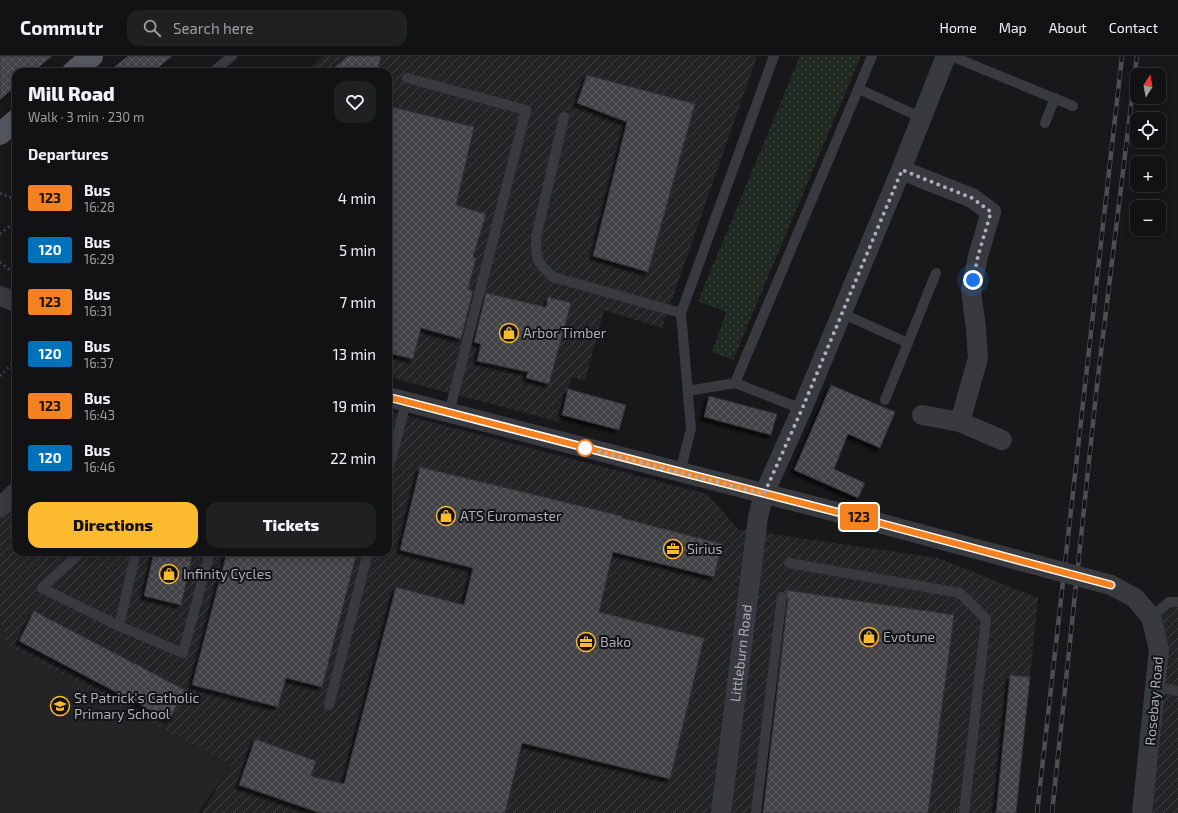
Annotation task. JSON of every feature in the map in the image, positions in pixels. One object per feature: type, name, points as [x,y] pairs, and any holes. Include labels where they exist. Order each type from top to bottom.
[{"type":"main road","points":[[78,68],[92,56]]},
{"type":"main road","points":[[0,134],[12,124]]},
{"type":"street","name":"Littleburn Road","points":[[721,813],[758,517],[764,494],[802,409],[902,170],[946,56]]},
{"type":"street","points":[[902,170],[972,198],[991,212],[978,256],[971,291],[978,358],[960,422]]},
{"type":"street","points":[[0,296],[12,300]]},
{"type":"street","name":"Rosebay Road","points":[[397,399],[864,519],[1111,585],[1135,598],[1151,617],[1159,649],[1142,813]]},
{"type":"street","points":[[922,415],[960,422],[1002,440]]},
{"type":"street","points":[[0,508],[12,496]]},
{"type":"lane","points":[[218,68],[232,56]]},
{"type":"lane","points":[[680,472],[691,429],[681,313],[774,56]]},
{"type":"lane","points":[[735,383],[872,56]]},
{"type":"lane","points":[[951,56],[1073,106]]},
{"type":"lane","points":[[407,78],[526,110],[449,413]]},
{"type":"lane","points":[[859,89],[922,118]]},
{"type":"lane","points":[[1045,123],[1055,98]]},
{"type":"lane","points":[[564,116],[536,237],[536,257],[543,268],[554,277],[681,313]]},
{"type":"lane","points":[[885,400],[936,273]]},
{"type":"lane","points":[[841,313],[908,343]]},
{"type":"lane","points":[[688,391],[735,383],[802,409]]},
{"type":"lane","points":[[392,440],[397,399]]},
{"type":"lane","points":[[77,556],[42,588],[119,626],[183,653],[209,556]]},
{"type":"lane","points":[[119,626],[135,556]]},
{"type":"lane","points":[[329,705],[367,556]]},
{"type":"lane","points":[[789,564],[960,593],[986,618],[964,813]]},
{"type":"lane","points":[[756,813],[782,597]]},
{"type":"lane","points":[[1151,617],[1170,602],[1178,602]]},
{"type":"lane","points":[[1156,687],[1178,691]]},
{"type":"path","points":[[0,193],[12,198]]},
{"type":"path","points":[[0,234],[12,224]]},
{"type":"path","points":[[0,262],[12,272]]},
{"type":"path","points":[[0,376],[12,364]]},
{"type":"shaded area","points":[[324,56],[757,56],[662,328],[604,310],[585,381],[571,377],[560,422],[392,378],[392,68],[309,68]]},
{"type":"shaded area","points":[[800,56],[861,56],[733,360],[712,352],[726,312],[698,301]]},
{"type":"shaded area","points":[[392,412],[707,494],[738,529],[938,558],[1038,598],[1016,813],[202,813],[231,765],[8,646],[0,622],[0,517],[12,506],[12,556],[392,556]]},
{"type":"shaded area","points":[[1178,602],[1178,813],[1142,813],[1151,617]]},
{"type":"shaded area","name":"St Patrick's Catholic Primary School","points":[[0,622],[8,646],[231,765],[198,813],[0,813]]},
{"type":"building","points":[[0,56],[52,56],[38,68],[12,68],[12,90],[0,100]]},
{"type":"building","points":[[128,56],[172,56],[158,68],[113,68]]},
{"type":"building","points":[[348,56],[381,56],[378,68],[334,68]]},
{"type":"building","points":[[587,75],[695,104],[648,272],[593,256],[627,122],[577,103]]},
{"type":"building","points":[[392,107],[474,127],[456,205],[486,214],[473,257],[476,258],[468,289],[473,291],[461,339],[421,328],[413,359],[392,354]]},
{"type":"building","points":[[486,293],[546,307],[548,297],[571,303],[549,384],[526,378],[528,372],[477,361],[481,344],[474,342]]},
{"type":"building","points":[[831,385],[895,412],[880,448],[848,434],[834,469],[865,483],[858,498],[794,470]]},
{"type":"building","points":[[568,389],[626,405],[619,430],[562,415]]},
{"type":"building","points":[[709,396],[777,414],[771,435],[704,417]]},
{"type":"building","name":"Bako","points":[[420,467],[622,516],[622,518],[722,544],[714,577],[613,552],[599,612],[704,638],[670,779],[522,743],[505,813],[320,813],[239,785],[255,739],[316,761],[311,776],[344,784],[396,587],[464,605],[473,568],[400,550]]},
{"type":"building","name":"Infinity Cycles","points":[[153,556],[192,556],[181,605],[144,596]]},
{"type":"building","points":[[226,556],[356,556],[322,687],[286,678],[278,707],[192,685]]},
{"type":"building","points":[[785,590],[954,615],[928,813],[763,813],[788,598]]},
{"type":"building","points":[[34,611],[185,690],[169,720],[19,641]]},
{"type":"building","points":[[1010,675],[1030,677],[1016,813],[996,813]]},
{"type":"railway","points":[[1037,813],[1122,56]]},
{"type":"railway","points":[[1052,813],[1097,385],[1137,56]]},
{"type":"bus line","name":"123","points":[[392,398],[864,519],[1111,585]]},
{"type":"place","name":"Arbor Timber","points":[[509,333]]},
{"type":"place","name":"ATS Euromaster","points":[[446,516]]},
{"type":"place","name":"Sirius","points":[[673,549]]},
{"type":"place","name":"Infinity Cycles","points":[[169,574]]},
{"type":"place","name":"Evotune","points":[[869,637]]},
{"type":"place","name":"Bako","points":[[586,642]]},
{"type":"place","name":"St Patrick's Catholic Primary School","points":[[60,706]]},
{"type":"route","points":[[585,448],[764,494],[802,409],[902,170],[972,198],[991,212],[978,256],[973,280]]}]
